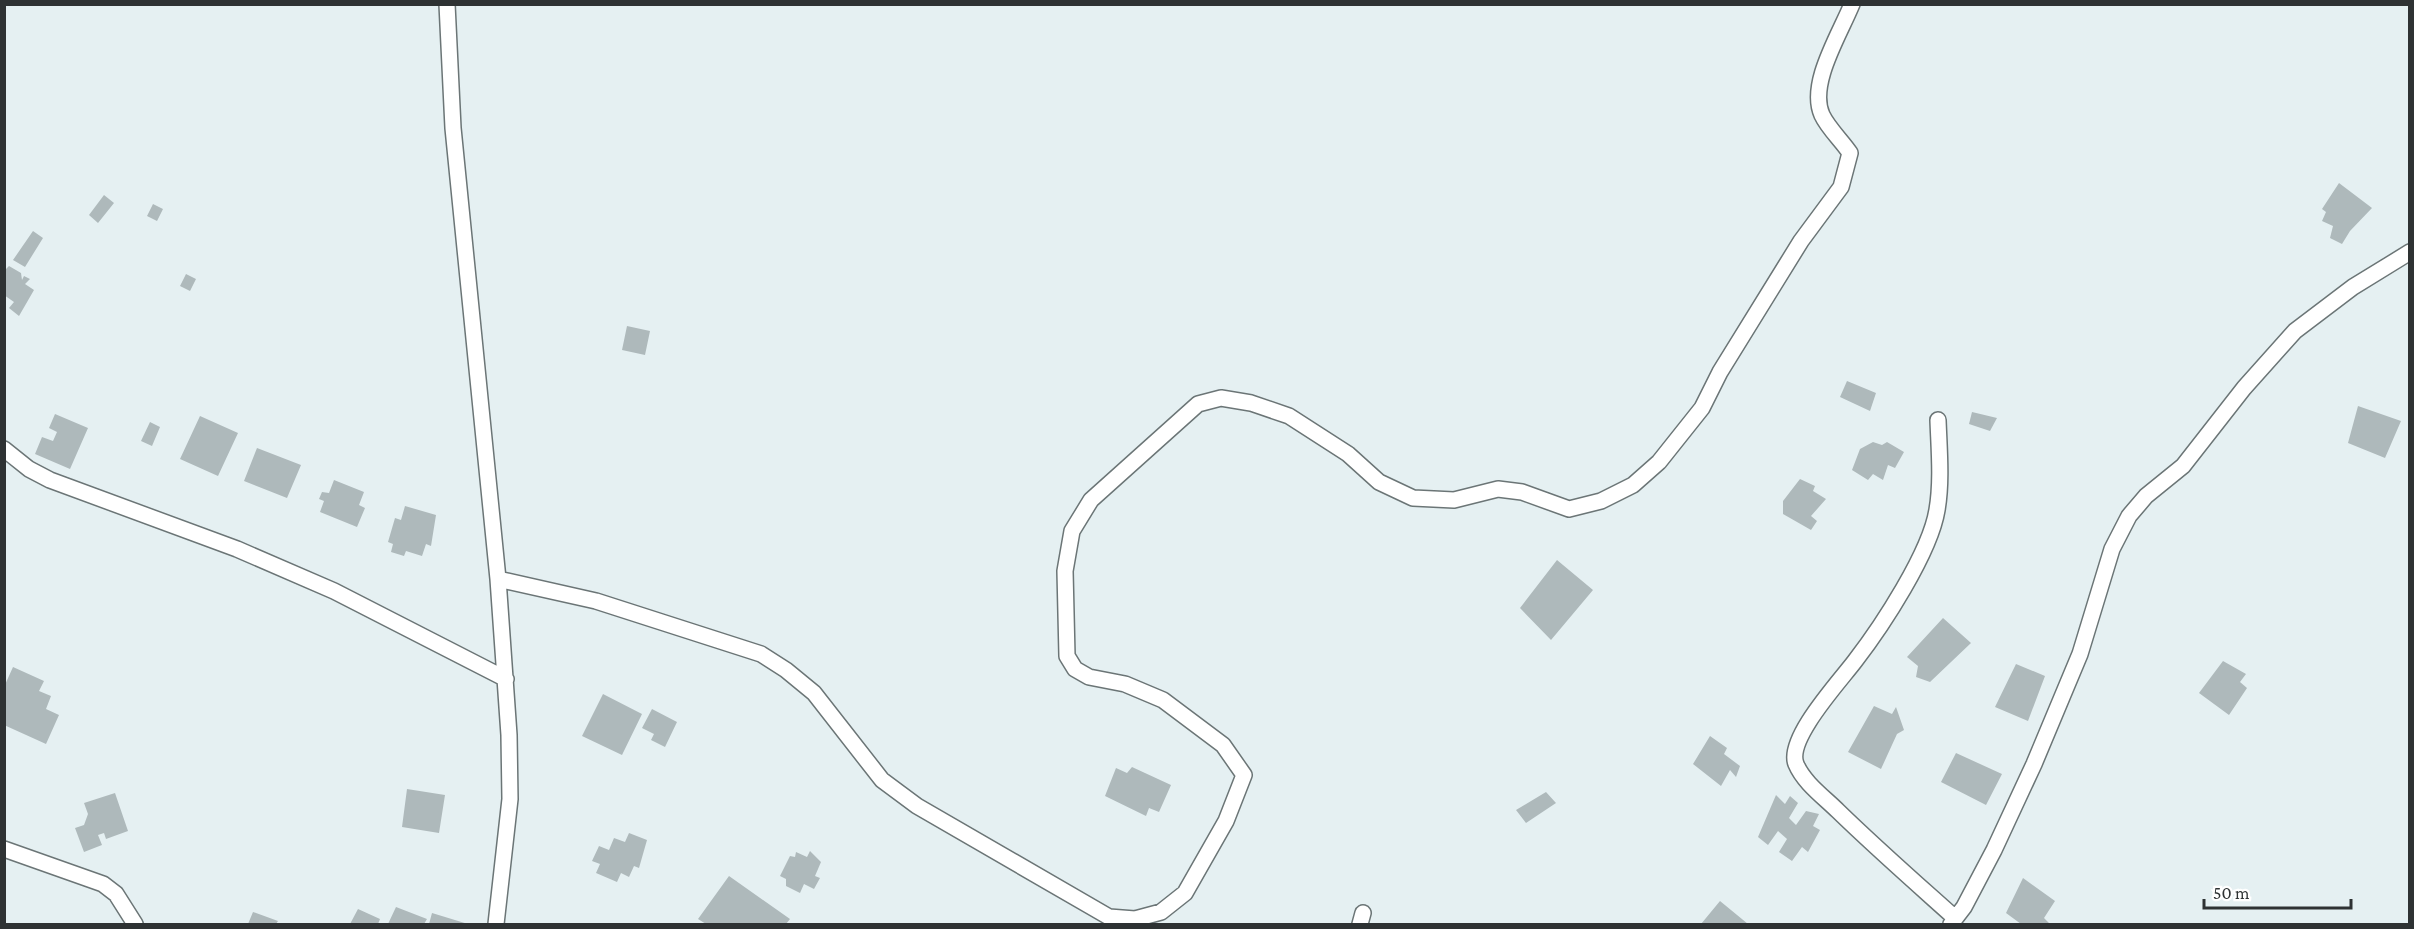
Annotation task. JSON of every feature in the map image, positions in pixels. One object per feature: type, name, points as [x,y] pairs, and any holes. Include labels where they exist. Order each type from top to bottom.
[{"type":"street","points":[[447,4],[453,128],[506,679],[510,799],[496,924]]},
{"type":"street","points":[[498,579],[596,601],[761,654],[786,670],[814,693],[882,780],[917,806],[1109,917],[1135,919],[1161,912],[1185,893],[1226,821],[1244,775],[1223,745],[1163,700],[1125,684],[1089,677],[1075,669],[1067,656],[1065,571],[1072,531],[1091,500],[1198,404],[1221,398],[1251,403],[1289,416],[1348,453],[1379,482],[1413,498],[1454,500],[1498,489],[1522,492],[1569,509],[1601,501],[1633,485],[1659,462],[1702,408],[1720,372],[1801,241],[1841,187],[1850,153],[1823,116],[1817,97],[1820,79],[1852,4]]},
{"type":"street","points":[[1938,420],[1940,478],[1937,512],[1926,544],[1868,645],[1809,723],[1795,747],[1795,762],[1812,786],[1953,921],[1994,850],[2034,764],[2080,654],[2112,549],[2129,516],[2146,496],[2183,466],[2244,388],[2295,331],[2354,287],[2409,252]]},
{"type":"street","points":[[4,449],[29,469],[50,480],[237,549],[334,591],[506,679]]},
{"type":"street","points":[[4,849],[103,884],[116,894],[135,924]]},
{"type":"building","points":[[2339,183],[2372,208],[2350,231],[2342,244],[2330,238],[2333,226],[2322,221],[2326,212],[2322,209]]},
{"type":"building","points":[[104,195],[114,203],[98,223],[89,215]]},
{"type":"building","points":[[153,204],[163,209],[157,221],[147,216]]},
{"type":"building","points":[[33,231],[43,238],[25,267],[13,260]]},
{"type":"building","points":[[9,266],[21,273],[22,280],[24,276],[30,279],[25,284],[34,290],[19,316],[9,308],[14,302],[4,295],[4,271]]},
{"type":"building","points":[[186,274],[196,279],[190,291],[180,286]]},
{"type":"building","points":[[627,326],[650,331],[645,355],[622,350]]},
{"type":"building","points":[[1847,381],[1876,393],[1870,411],[1840,397]]},
{"type":"building","points":[[2358,406],[2401,421],[2385,458],[2348,443]]},
{"type":"building","points":[[1972,412],[1997,418],[1990,431],[1969,424]]},
{"type":"building","points":[[55,414],[88,428],[70,469],[35,454],[42,437],[53,441],[57,432],[49,428]]},
{"type":"building","points":[[200,416],[238,433],[218,476],[180,459]]},
{"type":"building","points":[[150,422],[160,427],[152,446],[141,441]]},
{"type":"building","points":[[1873,442],[1882,445],[1887,442],[1904,452],[1895,468],[1888,465],[1883,480],[1873,474],[1868,480],[1852,470],[1860,449]]},
{"type":"building","points":[[257,448],[301,465],[287,498],[244,481]]},
{"type":"building","points":[[1800,479],[1815,486],[1813,491],[1826,499],[1811,516],[1817,521],[1811,530],[1783,514],[1783,501]]},
{"type":"building","points":[[334,480],[364,492],[359,505],[365,508],[357,527],[320,512],[324,501],[319,499],[322,492],[329,493]]},
{"type":"building","points":[[405,506],[436,515],[431,546],[426,544],[422,556],[406,551],[404,556],[391,552],[393,544],[388,542],[395,518],[401,520]]},
{"type":"building","points":[[1557,560],[1593,590],[1551,640],[1520,608]]},
{"type":"building","points":[[1943,618],[1971,643],[1930,682],[1916,677],[1918,666],[1907,657]]},
{"type":"building","points":[[2223,661],[2246,674],[2240,682],[2247,688],[2229,715],[2199,693]]},
{"type":"building","points":[[2016,664],[2045,676],[2028,721],[1995,707]]},
{"type":"building","points":[[13,667],[44,681],[39,691],[51,696],[46,709],[59,715],[46,744],[4,725],[4,687]]},
{"type":"building","points":[[603,694],[642,714],[622,755],[582,736]]},
{"type":"building","points":[[1874,706],[1892,714],[1896,707],[1904,730],[1897,734],[1881,769],[1848,752]]},
{"type":"building","points":[[652,709],[677,722],[665,747],[651,740],[654,734],[642,728]]},
{"type":"building","points":[[1710,736],[1727,748],[1724,754],[1740,766],[1736,777],[1730,770],[1721,786],[1693,764]]},
{"type":"building","points":[[1956,753],[2002,774],[1986,805],[1941,782]]},
{"type":"building","points":[[1132,767],[1171,785],[1159,812],[1149,808],[1146,816],[1105,796],[1116,768],[1127,773]]},
{"type":"building","points":[[407,789],[445,795],[439,833],[402,827]]},
{"type":"building","points":[[1546,792],[1556,803],[1526,823],[1516,810]]},
{"type":"building","points":[[115,793],[128,831],[106,839],[104,833],[98,835],[102,845],[84,852],[75,828],[84,825],[88,814],[84,803]]},
{"type":"building","points":[[1776,795],[1785,804],[1790,796],[1798,803],[1789,818],[1796,825],[1806,811],[1819,814],[1813,826],[1820,830],[1808,852],[1802,847],[1792,861],[1779,852],[1787,839],[1778,831],[1768,845],[1758,837]]},
{"type":"building","points":[[629,833],[647,840],[639,868],[634,866],[629,877],[621,873],[617,882],[596,873],[600,864],[592,861],[599,846],[609,850],[614,838],[625,842]]},
{"type":"building","points":[[810,851],[821,862],[815,876],[820,878],[814,889],[804,884],[800,893],[786,886],[786,879],[780,876],[790,856],[795,857],[796,852],[807,857]]},
{"type":"building","points":[[729,876],[790,919],[786,924],[706,924],[698,919]]},
{"type":"building","points":[[2023,878],[2055,901],[2044,918],[2050,924],[2021,924],[2006,913]]},
{"type":"building","points":[[1720,901],[1748,924],[1701,924]]},
{"type":"building","points":[[396,907],[427,919],[424,924],[388,924]]},
{"type":"building","points":[[358,909],[380,919],[378,924],[350,924]]},
{"type":"building","points":[[253,912],[278,921],[276,924],[248,924]]},
{"type":"building","points":[[432,913],[468,924],[429,924]]}]
